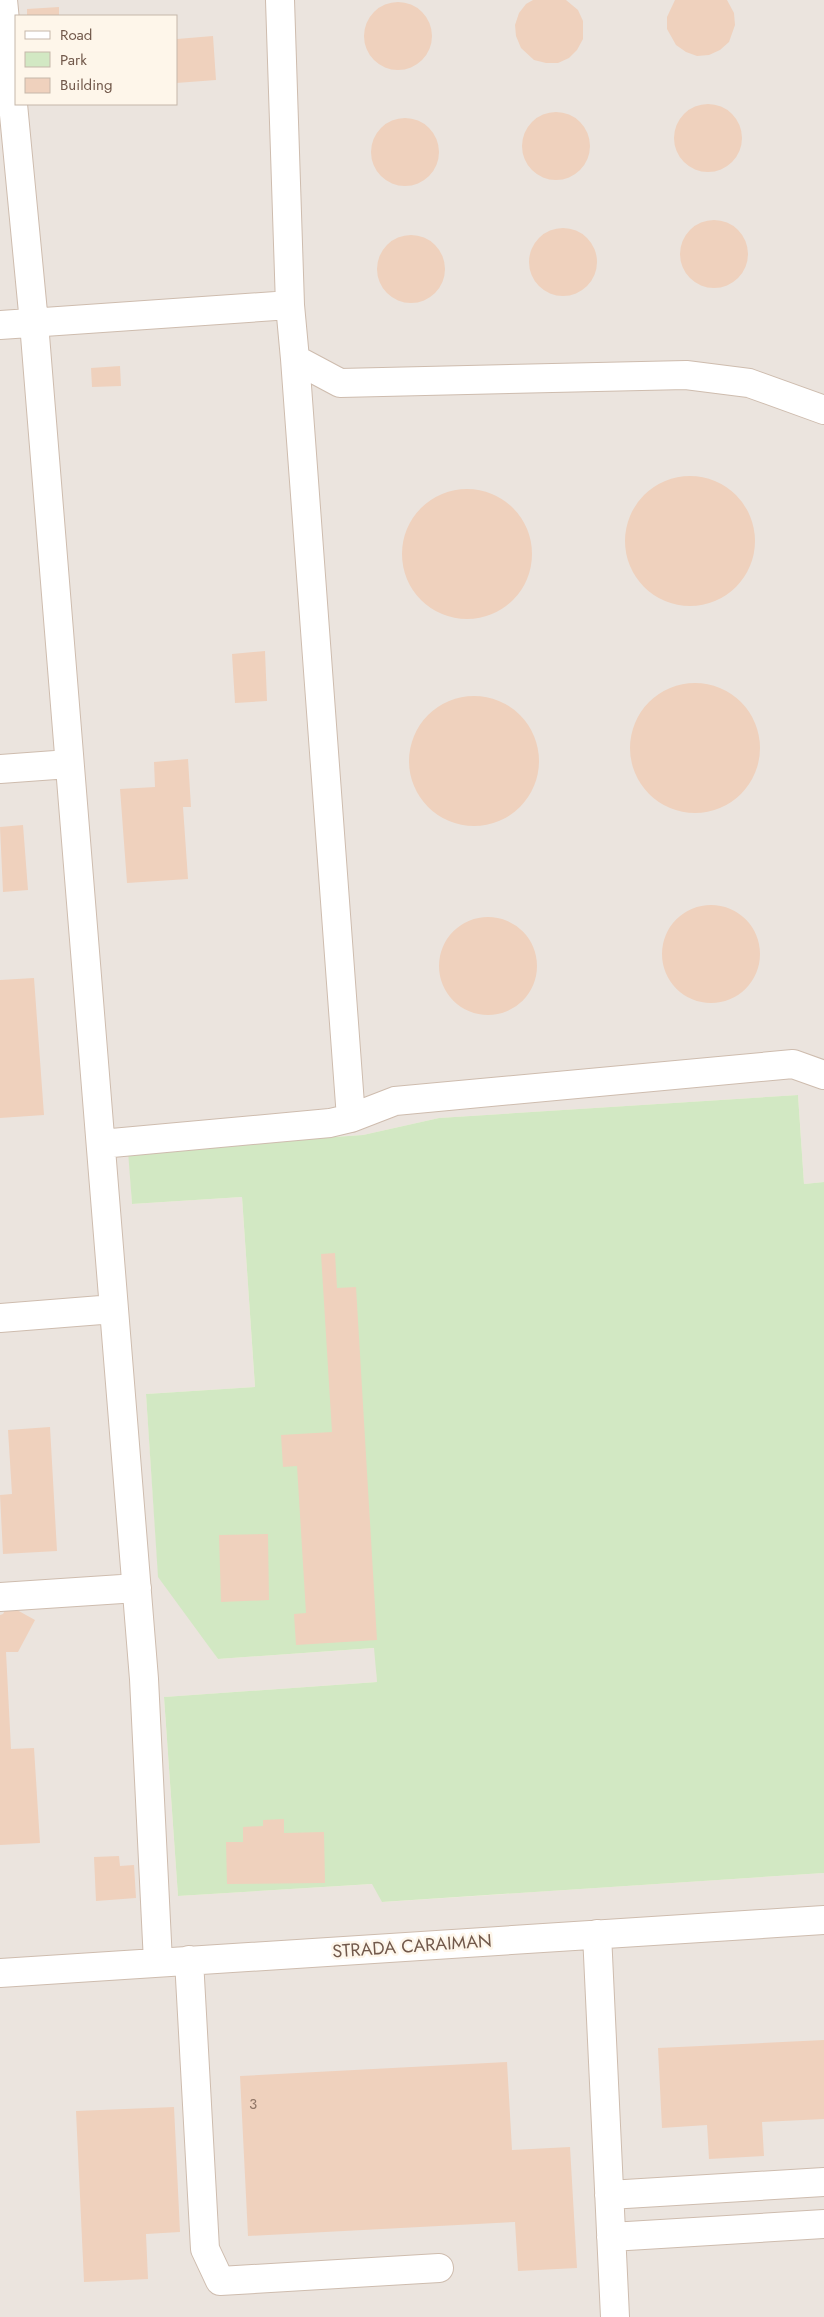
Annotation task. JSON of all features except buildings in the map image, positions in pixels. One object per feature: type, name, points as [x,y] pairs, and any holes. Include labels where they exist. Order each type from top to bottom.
[{"type":"street","points":[[3,0],[4,43],[34,323],[137,1588],[144,1678],[158,1962]]},
{"type":"street","points":[[280,0],[290,305],[351,1118]]},
{"type":"street","points":[[0,326],[290,305]]},
{"type":"street","points":[[295,359],[340,383],[686,375],[749,383],[824,410]]},
{"type":"street","points":[[0,769],[69,764]]},
{"type":"street","points":[[101,1144],[330,1123],[351,1118],[395,1101],[794,1064],[824,1075]]},
{"type":"street","points":[[0,1318],[114,1309]]},
{"type":"street","points":[[0,1597],[137,1588]]},
{"type":"street","name":"STRADA CARAIMAN","points":[[0,1972],[824,1920]]},
{"type":"street","points":[[597,1934],[615,2317]]},
{"type":"street","points":[[189,1960],[205,2249],[220,2281],[439,2268]]},
{"type":"street","points":[[609,2195],[824,2182]]},
{"type":"street","points":[[610,2237],[824,2224]]},
{"type":"shaded area","points":[[0,0],[824,0],[824,1182],[804,1184],[798,1095],[439,1118],[363,1135],[129,1151],[132,1204],[242,1197],[255,1387],[146,1394],[158,1570],[218,1659],[375,1648],[377,1682],[164,1697],[178,1896],[373,1884],[383,1902],[824,1873],[824,2317],[0,2317]]},
{"type":"green space","points":[[798,1095],[804,1184],[824,1182],[824,1873],[382,1902],[372,1884],[178,1896],[164,1697],[377,1682],[374,1648],[218,1659],[158,1577],[146,1394],[255,1387],[242,1197],[132,1204],[128,1151],[363,1135],[439,1118]]}]
